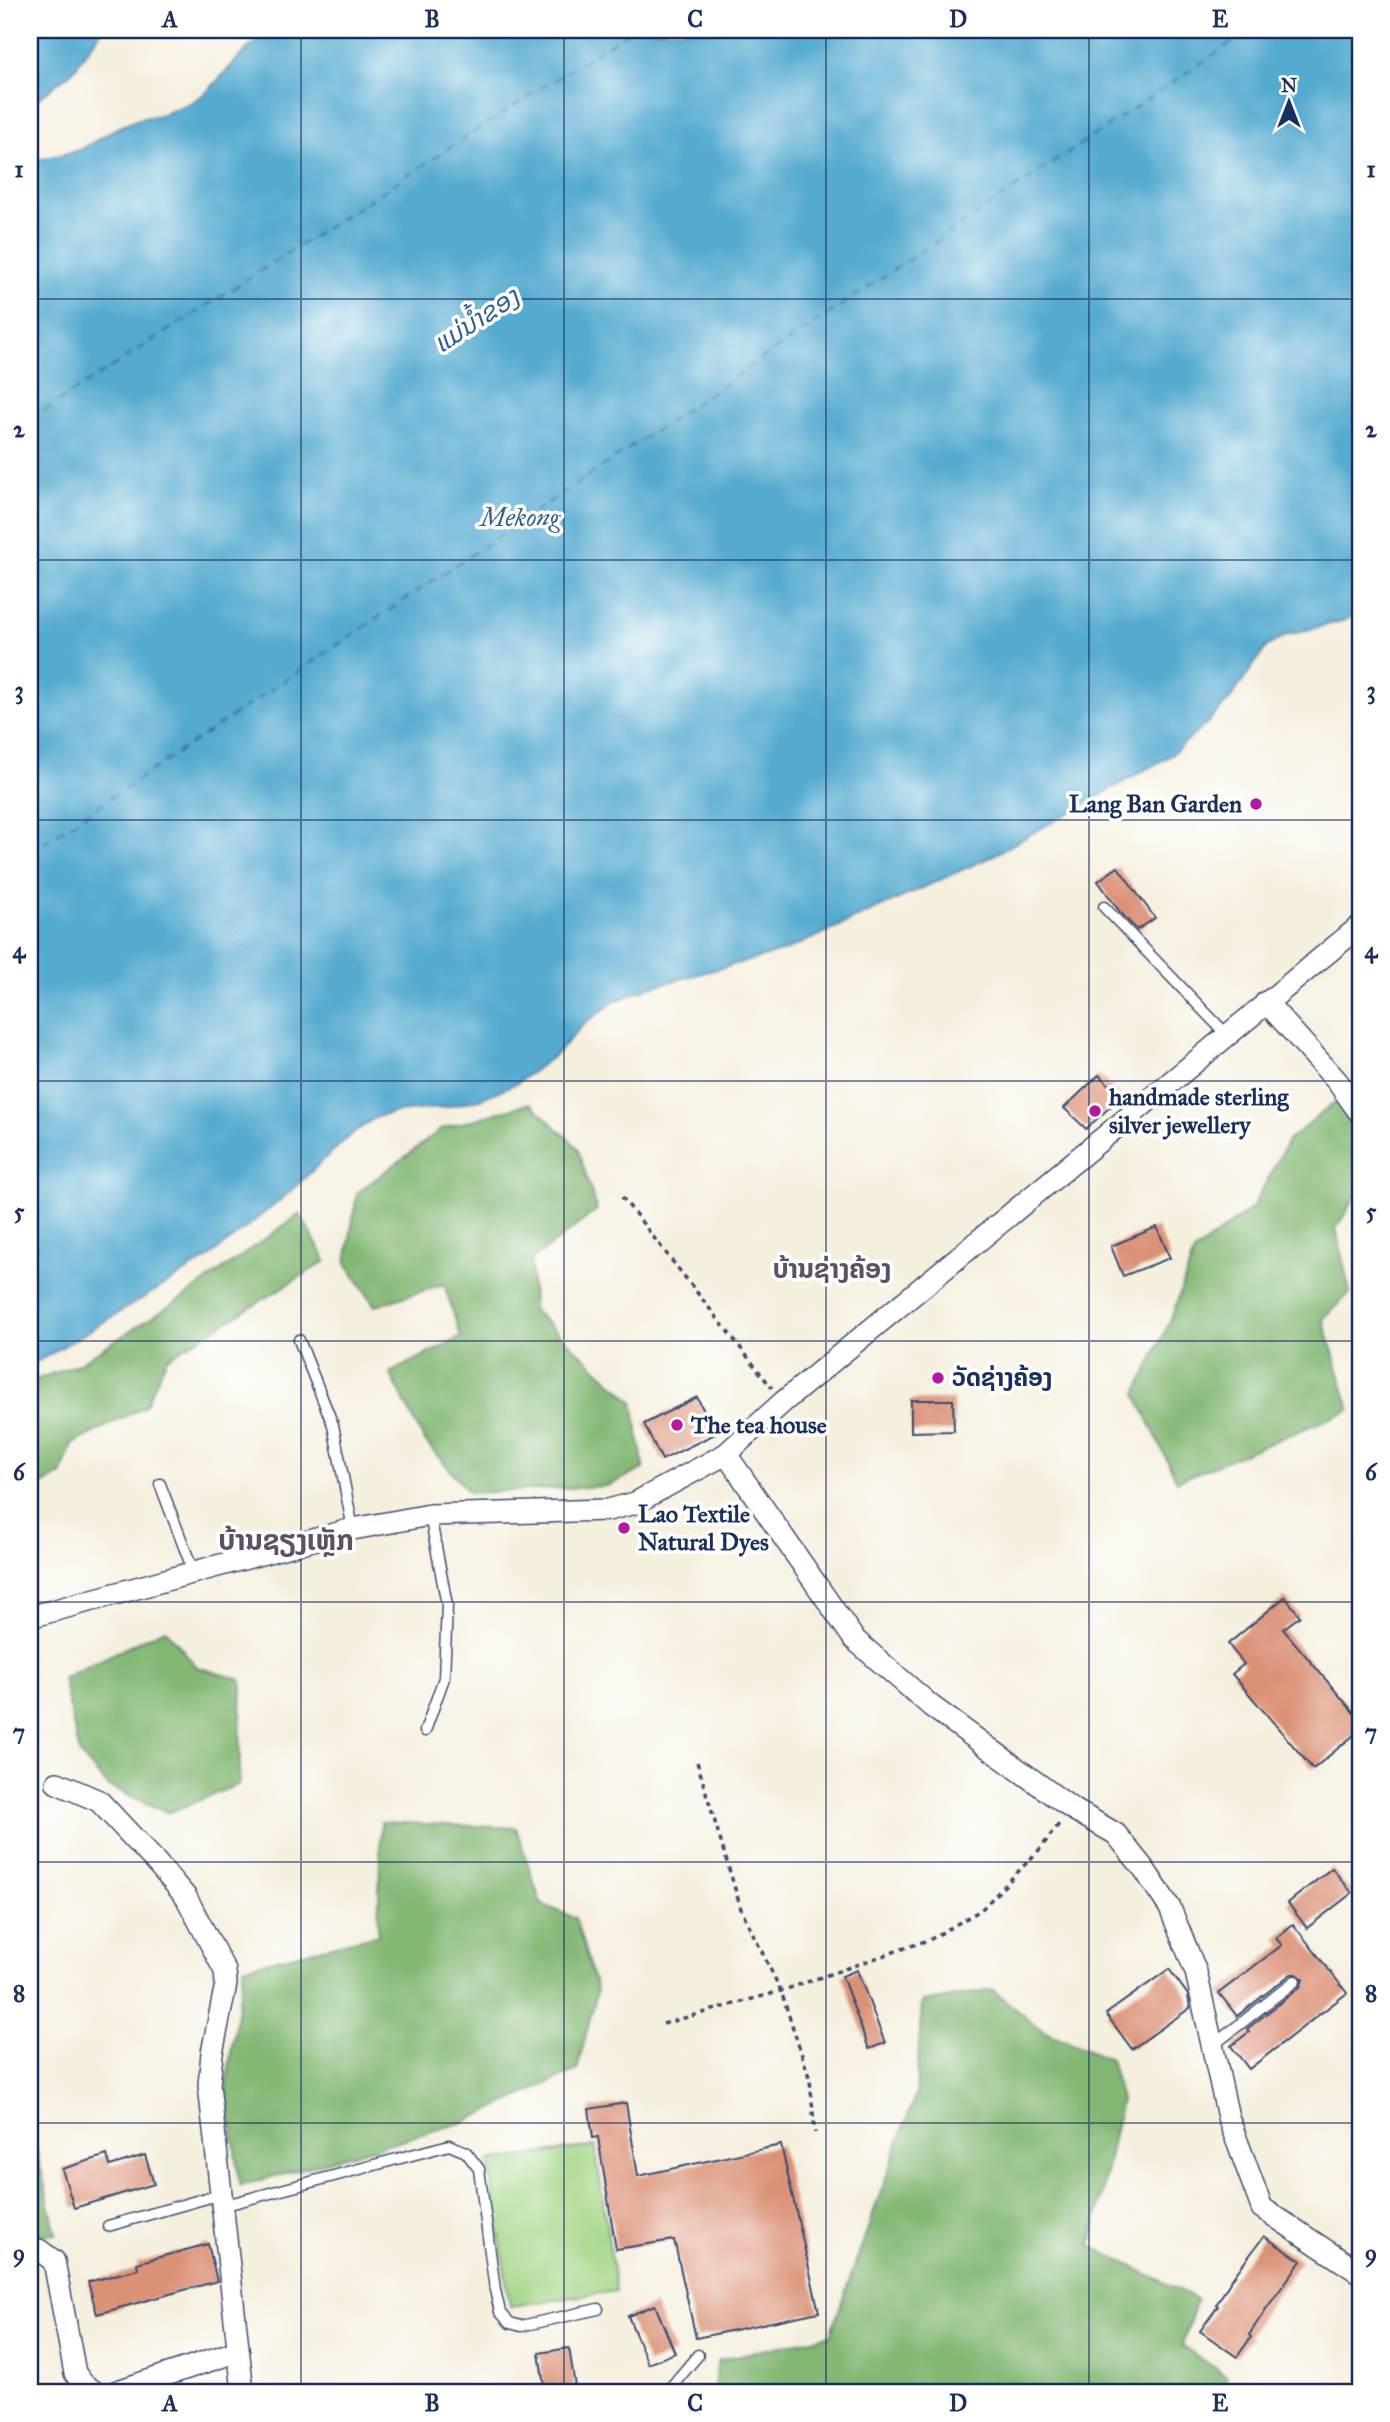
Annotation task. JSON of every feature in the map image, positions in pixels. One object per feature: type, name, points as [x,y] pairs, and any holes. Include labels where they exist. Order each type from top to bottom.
[{"type":"street","points":[[30,1616],[354,1529],[430,1515],[608,1510],[635,1503],[726,1454],[783,1402],[1360,926]]},
{"type":"street","points":[[1266,1002],[1337,1081],[1360,1113]]},
{"type":"street","points":[[726,1454],[854,1639],[931,1706],[1071,1808],[1116,1834],[1144,1869],[1170,1908],[1196,1972],[1228,2117],[1262,2207],[1360,2273]]},
{"type":"street","points":[[57,1783],[99,1801],[155,1861],[186,1898],[225,1971],[226,1984],[212,2053],[209,2085],[243,2392]]},
{"type":"street","points":[[30,2248],[39,2250],[54,2261],[75,2374],[95,2392]]},
{"type":"street","points":[[103,2392],[116,2392],[238,2351]]},
{"type":"lane","points":[[1104,907],[1227,1035]]},
{"type":"lane","points":[[299,1340],[333,1424],[354,1529]]},
{"type":"lane","points":[[160,1484],[194,1573]]},
{"type":"lane","points":[[425,1731],[444,1678],[447,1605],[430,1515]]},
{"type":"lane","points":[[1213,2046],[1295,1981]]},
{"type":"lane","points":[[108,2225],[449,2145],[466,2152],[479,2169],[500,2312],[510,2323],[521,2326],[598,2309]]},
{"type":"lane","points":[[667,2392],[698,2356]]},
{"type":"path","points":[[622,1197],[783,1402]]},
{"type":"path","points":[[697,1762],[741,1909],[781,1991],[810,2080],[815,2133]]},
{"type":"path","points":[[663,2024],[781,1991],[931,1939],[981,1910],[1040,1849],[1071,1808]]},
{"type":"green space","points":[[1360,1081],[1360,1188],[1336,1229],[1350,1293],[1323,1319],[1350,1410],[1177,1481],[1136,1394],[1171,1319],[1194,1252],[1253,1207],[1288,1141]]},
{"type":"green space","points":[[530,1103],[577,1147],[597,1210],[531,1261],[533,1310],[633,1402],[644,1469],[607,1486],[470,1493],[424,1440],[390,1373],[461,1337],[444,1284],[375,1306],[346,1263],[357,1193],[442,1129]]},
{"type":"green space","points":[[300,1214],[326,1261],[167,1358],[145,1406],[72,1444],[61,1475],[30,1491],[30,1382],[78,1364],[184,1297]]},
{"type":"green space","points":[[165,1629],[197,1667],[242,1680],[239,1784],[168,1813],[108,1786],[80,1755],[63,1678]]},
{"type":"green space","points":[[381,1822],[516,1828],[541,1904],[575,1918],[597,1991],[577,2070],[464,2122],[240,2186],[226,2087],[244,1967],[378,1935]]},
{"type":"green space","points":[[993,1990],[1043,2031],[1110,2059],[1121,2100],[1091,2246],[1197,2299],[1182,2346],[1227,2376],[1224,2392],[713,2392],[718,2360],[830,2335],[916,2093],[922,2002]]},
{"type":"green space","points":[[30,2127],[32,2130],[56,2234],[30,2236]]},
{"type":"green space","points":[[595,2146],[616,2291],[510,2306],[489,2161]]},
{"type":"water","points":[[30,30],[102,30],[73,71],[39,98],[30,109]]},
{"type":"water","name":"Mekong","points":[[272,30],[1360,30],[1360,611],[1346,620],[1287,635],[1267,646],[1231,698],[1170,756],[990,857],[785,951],[650,987],[615,1001],[582,1026],[555,1055],[517,1083],[480,1099],[376,1117],[348,1137],[284,1197],[204,1261],[30,1365],[30,159],[43,159],[80,150],[115,129],[190,103],[207,92],[248,48]]},
{"type":"building","points":[[1118,867],[1155,918],[1137,930],[1098,881]]},
{"type":"building","points":[[1099,1075],[1121,1097],[1086,1129],[1064,1108]]},
{"type":"building","points":[[1157,1227],[1170,1258],[1123,1276],[1111,1246]]},
{"type":"building","points":[[697,1397],[715,1434],[662,1460],[644,1424]]},
{"type":"building","points":[[911,1400],[953,1400],[954,1431],[911,1432]]},
{"type":"building","points":[[1285,1597],[1300,1616],[1283,1629],[1360,1720],[1360,1730],[1313,1769],[1232,1674],[1244,1664],[1228,1644]]},
{"type":"building","points":[[1332,1868],[1352,1893],[1307,1928],[1288,1903]]},
{"type":"building","points":[[1293,1924],[1347,1993],[1249,2069],[1231,2046],[1249,2032],[1247,2029],[1300,1987],[1303,1979],[1297,1974],[1291,1974],[1237,2016],[1219,1993],[1282,1945],[1276,1938]]},
{"type":"building","points":[[1169,1969],[1188,1995],[1190,2008],[1132,2049],[1106,2014]]},
{"type":"building","points":[[857,1970],[885,2043],[869,2049],[842,1976]]},
{"type":"building","points":[[626,2103],[638,2176],[781,2145],[819,2312],[696,2338],[674,2240],[616,2249],[598,2137],[593,2138],[589,2109]]},
{"type":"building","points":[[107,2155],[110,2166],[145,2155],[154,2184],[74,2208],[62,2169]]},
{"type":"building","points":[[1264,2236],[1301,2261],[1266,2309],[1237,2357],[1200,2331],[1218,2306],[1216,2305],[1232,2279]]},
{"type":"building","points":[[208,2244],[217,2281],[97,2314],[88,2282],[138,2269],[137,2263]]},
{"type":"building","points":[[655,2305],[675,2353],[648,2364],[628,2316]]},
{"type":"building","points":[[569,2348],[576,2392],[545,2392],[539,2353]]},
{"type":"ferry route","points":[[30,420],[631,30]]},
{"type":"ferry route","points":[[30,852],[1250,30]]},
{"type":"place","name":"Lang Ban Garden","points":[[1256,804]]},
{"type":"place","name":"handmade sterling silver jewellery","points":[[1095,1111]]},
{"type":"place","name":"ວັດຊ່າງຄ້ອງ","points":[[938,1378]]},
{"type":"place","name":"The tea house","points":[[677,1425]]},
{"type":"place","name":"Lao Textile Natural Dyes","points":[[624,1528]]},
{"type":"district","name":"ບ້ານຊ່າງຄ້ອງ","points":[[832,1269]]},
{"type":"district","name":"ບ້ານຊຽງເຫຼັກ","points":[[286,1540]]},
{"type":"water label","name":"ແມ່ນ້ຳຂອງ","points":[[476,320]]}]
